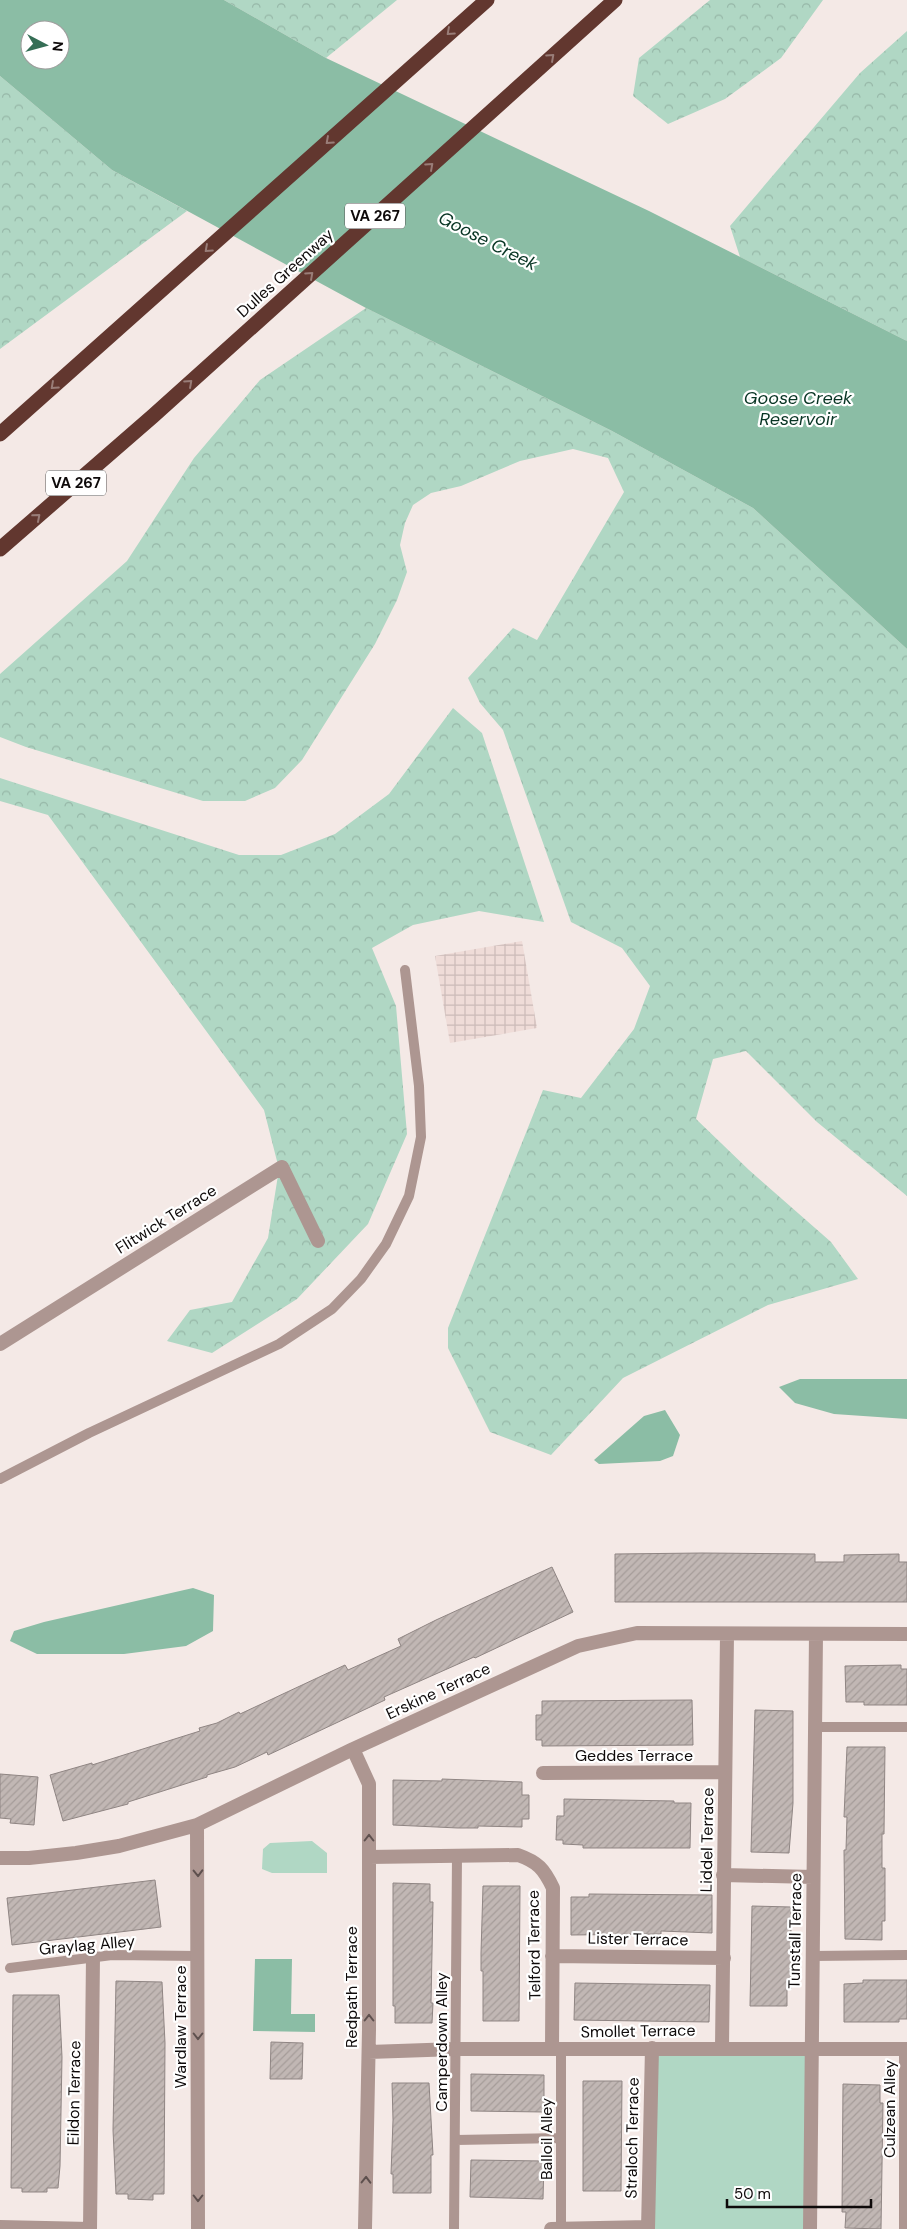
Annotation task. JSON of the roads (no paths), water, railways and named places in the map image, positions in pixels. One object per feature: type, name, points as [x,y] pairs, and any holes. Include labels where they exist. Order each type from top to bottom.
[{"type":"highway","points":[[0,434],[487,0]]},
{"type":"highway","name":"Dulles Greenway","points":[[0,550],[153,416],[615,0]]},
{"type":"street","name":"Flitwick Terrace","points":[[0,1344],[282,1167],[318,1240]]},
{"type":"street","name":"Erskine Terrace","points":[[0,1858],[29,1858],[119,1846],[198,1825],[353,1749],[578,1646],[637,1634],[907,1634]]},
{"type":"street","name":"Liddel Terrace","points":[[722,2047],[727,1634]]},
{"type":"street","name":"Tunstall Terrace","points":[[810,2229],[816,1634]]},
{"type":"street","name":"Redpath Terrace","points":[[353,1749],[369,1784],[369,2052],[365,2229]]},
{"type":"street","name":"Geddes Terrace","points":[[543,1773],[726,1772]]},
{"type":"street","name":"Wardlaw Terrace","points":[[198,1825],[198,2229]]},
{"type":"street","name":"Telford Terrace","points":[[369,1857],[518,1855],[532,1860],[546,1872],[553,1888],[552,1956],[556,2049]]},
{"type":"street","points":[[723,1875],[813,1877]]},
{"type":"street","name":"Lister Terrace","points":[[552,1956],[724,1958]]},
{"type":"street","name":"Eildon Terrace","points":[[90,2229],[93,1957]]},
{"type":"street","name":"Smollet Terrace","points":[[369,2052],[456,2048],[812,2047],[906,2049]]},
{"type":"street","name":"Straloch Terrace","points":[[648,2228],[652,2048]]},
{"type":"street","points":[[6,2228],[90,2229]]},
{"type":"street","points":[[550,2229],[648,2228]]},
{"type":"lane","points":[[0,1479],[89,1433],[279,1344],[332,1309],[361,1280],[386,1244],[408,1196],[421,1137],[419,1086],[405,970]]},
{"type":"lane","points":[[816,1728],[907,1727]]},
{"type":"lane","name":"Camperdown Alley","points":[[454,2229],[457,1856]]},
{"type":"lane","name":"Graylag Alley","points":[[10,1968],[112,1955],[198,1956]]},
{"type":"lane","points":[[812,1956],[907,1955]]},
{"type":"lane","name":"Balloil Alley","points":[[556,2049],[561,2138],[561,2229]]},
{"type":"lane","name":"Culzean Alley","points":[[904,2229],[906,2049]]},
{"type":"lane","points":[[456,2140],[561,2138]]},
{"type":"water","name":"Goose Creek Reservoir","points":[[0,0],[224,0],[326,58],[649,211],[907,341],[907,649],[753,508],[612,431],[366,308],[112,170],[0,76]]},
{"type":"water","points":[[800,1379],[907,1379],[907,1419],[834,1414],[795,1403],[779,1387]]},
{"type":"water","points":[[665,1410],[680,1435],[673,1456],[660,1461],[599,1464],[594,1460],[644,1416]]},
{"type":"water","points":[[193,1588],[214,1595],[213,1631],[186,1646],[124,1654],[37,1654],[10,1641],[14,1631],[44,1622]]},
{"type":"water","points":[[255,1959],[292,1959],[291,2014],[315,2014],[315,2032],[253,2031]]},
{"type":"water label","name":"Goose Creek","points":[[488,241]]}]
